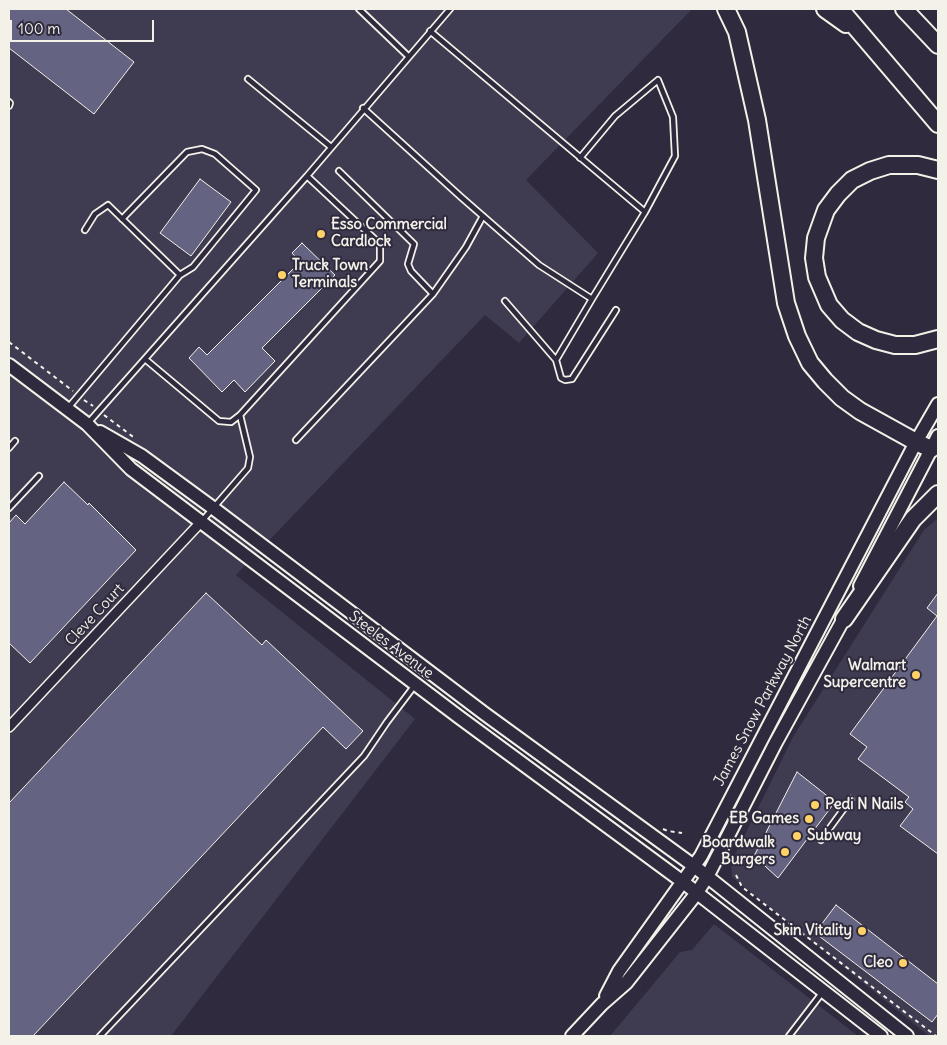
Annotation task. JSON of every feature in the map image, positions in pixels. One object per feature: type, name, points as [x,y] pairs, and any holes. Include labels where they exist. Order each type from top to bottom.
[{"type":"highway","points":[[726,9],[738,32],[757,120],[785,296],[797,336],[810,362],[824,381],[842,398],[860,411],[928,442]]},
{"type":"highway","points":[[825,9],[864,37]]},
{"type":"highway","points":[[840,9],[938,124]]},
{"type":"highway","points":[[904,9],[938,45]]},
{"type":"highway","points":[[938,170],[918,165],[889,165],[870,171],[852,180],[826,210],[816,238],[814,258],[819,282],[829,304],[842,320],[858,332],[876,340],[895,345],[915,345],[938,339]]},
{"type":"highway","points":[[844,619],[913,519],[938,494]]},
{"type":"main road","name":"Steeles Avenue","points":[[9,365],[87,424],[142,456],[485,714],[694,866],[907,1036]]},
{"type":"main road","name":"James Snow Parkway North","points":[[572,1036],[602,1004],[626,983],[696,894],[707,876],[844,619],[928,442],[938,404]]},
{"type":"main road","name":"Steeles Avenue","points":[[87,424],[131,469],[683,882],[881,1036]]},
{"type":"main road","name":"James Snow Parkway North","points":[[602,1004],[619,971],[700,856],[928,442]]},
{"type":"street","name":"Cleve Court","points":[[9,727],[201,522]]},
{"type":"lane","points":[[360,9],[408,56]]},
{"type":"lane","points":[[87,424],[307,176],[363,108],[450,9]]},
{"type":"lane","points":[[430,30],[645,212]]},
{"type":"lane","points":[[248,79],[331,147]]},
{"type":"lane","points":[[556,360],[645,212],[675,156],[673,117],[658,80],[615,116],[580,158]]},
{"type":"lane","points":[[363,108],[539,265],[592,299]]},
{"type":"lane","points":[[67,410],[180,275],[193,267],[256,190],[215,154],[202,149],[186,152],[122,219]]},
{"type":"lane","points":[[339,171],[414,244],[408,264],[411,271],[433,294]]},
{"type":"lane","points":[[145,359],[220,421],[231,422],[240,415],[380,261],[380,244],[307,176]]},
{"type":"lane","points":[[85,230],[96,214],[108,205],[180,275]]},
{"type":"lane","points":[[296,440],[433,294],[466,247],[483,216]]},
{"type":"lane","points":[[504,301],[556,360],[561,378],[565,380],[572,379],[616,310]]},
{"type":"lane","points":[[201,522],[248,468],[250,457],[240,415]]},
{"type":"lane","points":[[9,448],[15,441]]},
{"type":"lane","points":[[9,508],[39,476]]},
{"type":"lane","points":[[100,1036],[364,756],[416,684]]},
{"type":"lane","points":[[821,840],[850,799]]},
{"type":"lane","points":[[790,1036],[823,992]]},
{"type":"path","points":[[736,874],[742,886],[936,1036]]},
{"type":"shaded area","points":[[9,9],[692,9],[526,180],[598,253],[519,343],[485,315],[236,575],[415,719],[171,1036],[9,1036]]},
{"type":"shaded area","points":[[938,518],[938,1036],[929,1036],[732,877],[731,863],[793,737],[924,530]]},
{"type":"shaded area","points":[[714,924],[858,1036],[610,1036],[680,952],[692,950]]},
{"type":"building","points":[[9,9],[66,9],[134,62],[94,114],[9,48]]},
{"type":"building","points":[[200,179],[231,202],[191,256],[160,233]]},
{"type":"building","points":[[302,243],[335,275],[262,348],[275,361],[245,392],[234,380],[222,392],[189,358],[199,347],[207,355],[300,262],[292,253]]},
{"type":"building","points":[[64,482],[88,505],[89,503],[136,550],[30,663],[9,643],[9,523],[16,515],[25,524]]},
{"type":"building","points":[[206,593],[262,645],[266,640],[363,731],[346,749],[323,727],[33,1036],[9,1036],[9,803]]},
{"type":"building","name":"Walmart Supercentre","points":[[938,593],[938,854],[900,826],[913,809],[905,802],[909,797],[858,759],[867,747],[850,734],[937,616],[927,608]]},
{"type":"building","points":[[797,772],[835,802],[778,878],[754,856]]},
{"type":"building","points":[[836,905],[938,984],[938,1014],[932,1022],[815,933]]},
{"type":"place","name":"Esso Commercial Cardlock","points":[[321,234]]},
{"type":"place","name":"Truck Town Terminals","points":[[282,275]]},
{"type":"place","name":"Walmart Supercentre","points":[[916,675]]},
{"type":"place","name":"Pedi N Nails","points":[[815,805]]},
{"type":"place","name":"EB Games","points":[[809,819]]},
{"type":"place","name":"Subway","points":[[797,836]]},
{"type":"place","name":"Boardwalk Burgers","points":[[785,852]]},
{"type":"place","name":"Skin Vitality","points":[[862,931]]},
{"type":"place","name":"Cleo","points":[[903,963]]}]
